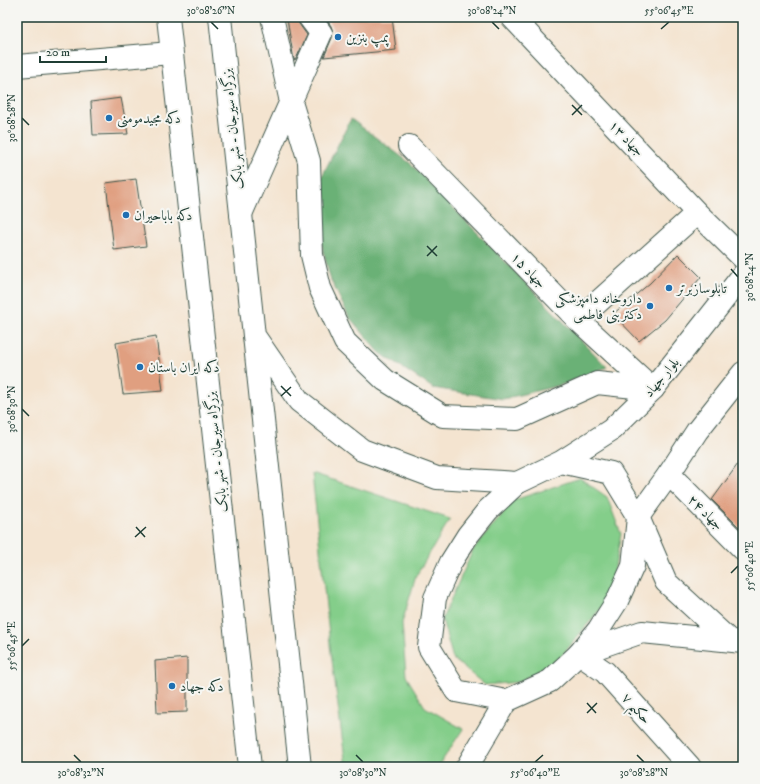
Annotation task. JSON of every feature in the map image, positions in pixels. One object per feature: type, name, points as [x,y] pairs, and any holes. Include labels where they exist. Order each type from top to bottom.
[{"type":"main road","name":"بزرگراه سیرجان - شهر بابک","points":[[168,17],[250,767]]},
{"type":"main road","name":"بزرگراه سیرجان - شهر بابک","points":[[220,17],[300,767]]},
{"type":"main road","points":[[272,17],[291,102],[309,161],[312,256],[320,288],[345,342],[385,380],[442,416],[517,419],[597,383],[653,389]]},
{"type":"main road","points":[[241,214],[321,33],[309,17]]},
{"type":"main road","name":"جهاد ۱۳","points":[[512,17],[697,213],[743,258]]},
{"type":"main road","points":[[17,66],[171,53]]},
{"type":"main road","name":"جهاد ۱۵","points":[[409,146],[578,320],[653,389]]},
{"type":"main road","points":[[578,320],[697,213]]},
{"type":"main road","name":"بلوار جهاد","points":[[517,483],[561,462],[611,430],[653,389],[743,275]]},
{"type":"main road","points":[[253,335],[299,400],[362,450],[437,478],[517,483]]},
{"type":"main road","points":[[467,767],[506,702],[550,681],[579,654],[599,629],[616,601],[633,566],[638,517],[669,474],[697,431],[743,373]]},
{"type":"main road","points":[[561,462],[611,473],[638,517],[666,582],[736,641]]},
{"type":"main road","name":"جهاد ۲۴","points":[[669,474],[743,550]]},
{"type":"main road","points":[[506,702],[456,691],[429,647],[434,598],[451,562],[468,535],[488,510],[517,483]]},
{"type":"main road","points":[[579,654],[642,632],[736,641]]},
{"type":"main road","name":"حکیم ۷","points":[[579,654],[605,672],[690,767]]},
{"type":"green space","points":[[351,119],[410,163],[607,367],[561,385],[503,399],[433,388],[380,353],[349,317],[330,278],[319,233],[319,182]]},
{"type":"green space","points":[[312,473],[450,519],[416,576],[402,623],[406,676],[425,707],[463,729],[438,767],[346,767],[330,645]]},
{"type":"green space","points":[[580,478],[607,497],[621,534],[609,598],[560,658],[519,682],[485,685],[453,659],[442,619],[473,550],[514,500]]},
{"type":"building","points":[[325,17],[392,17],[396,50],[324,57],[333,32]]},
{"type":"building","points":[[297,18],[299,24],[307,35],[296,59],[294,60],[287,19]]},
{"type":"building","name":"دکه مجیدمومنی","points":[[121,98],[128,134],[93,135],[91,102]]},
{"type":"building","name":"دکه باباحیران","points":[[136,179],[146,246],[114,250],[106,183]]},
{"type":"building","points":[[678,254],[701,277],[665,320],[639,341],[613,314],[650,283]]},
{"type":"building","name":"دکه ایران باستان","points":[[156,336],[163,391],[123,394],[116,343]]},
{"type":"building","points":[[743,457],[743,531],[712,500]]},
{"type":"building","name":"دکه جهاد","points":[[187,658],[187,712],[157,713],[155,661]]},
{"type":"place","name":"پمپ بنزین","points":[[338,37]]},
{"type":"place","name":"دکه مجیدمومنی","points":[[109,118]]},
{"type":"place","name":"دکه باباحیران","points":[[126,215]]},
{"type":"place","name":"تابلوسازبرتر","points":[[669,288]]},
{"type":"place","name":"داروخانه دامپزشکی دکتربنی فاطمی","points":[[650,306]]},
{"type":"place","name":"دکه ایران باستان","points":[[140,367]]},
{"type":"place","name":"دکه جهاد","points":[[172,686]]}]
